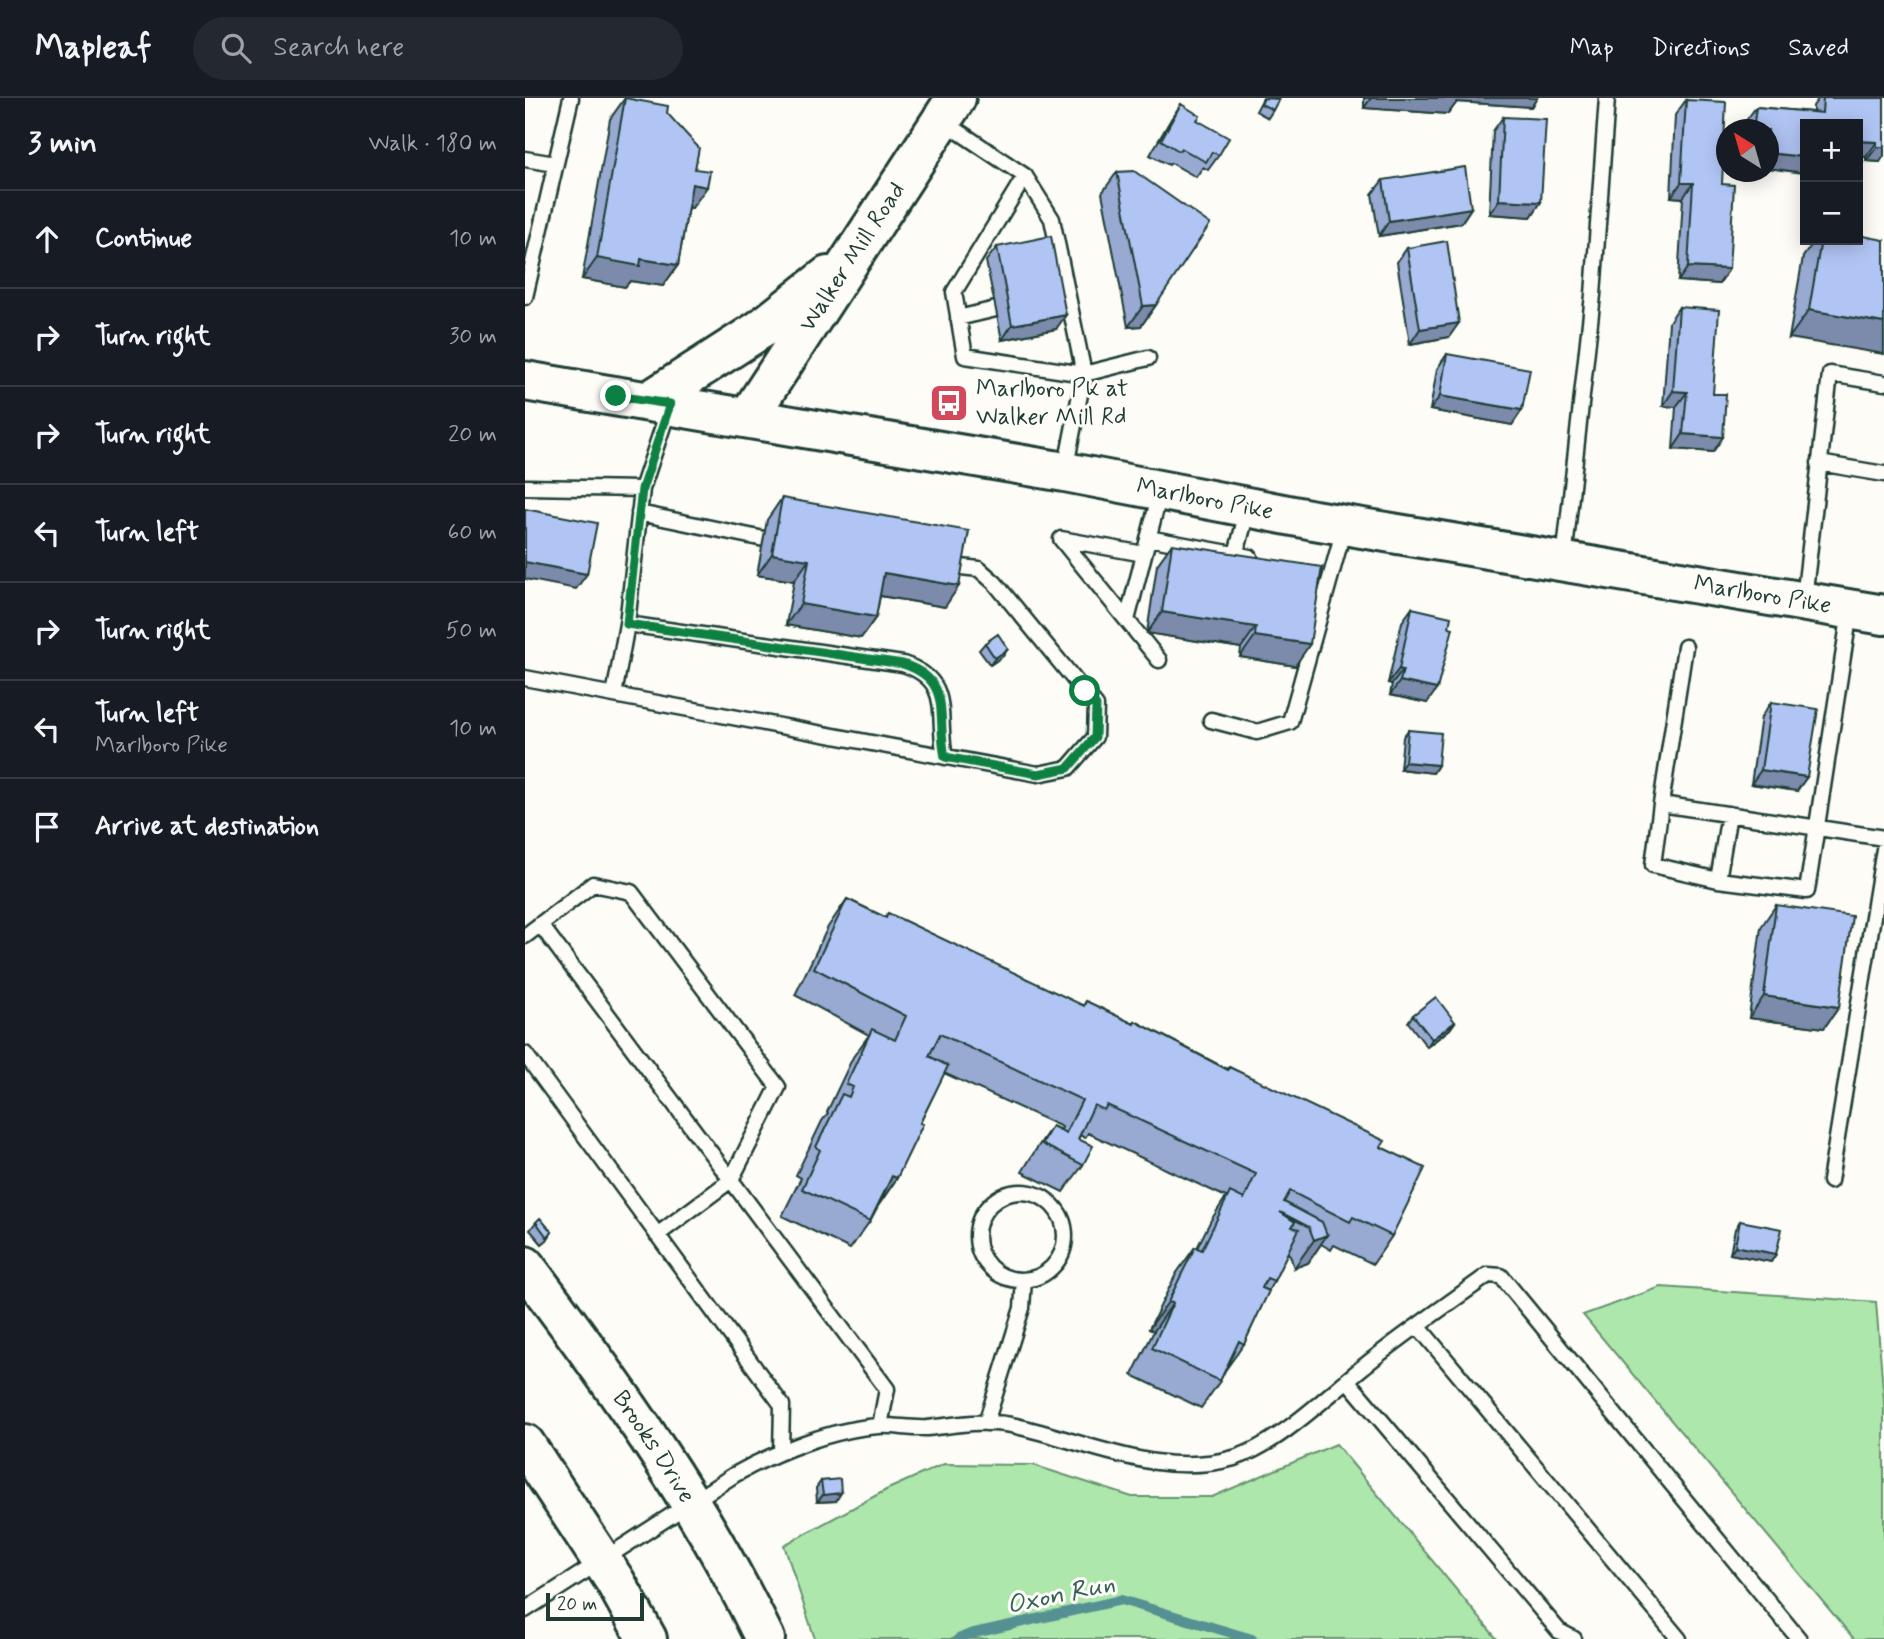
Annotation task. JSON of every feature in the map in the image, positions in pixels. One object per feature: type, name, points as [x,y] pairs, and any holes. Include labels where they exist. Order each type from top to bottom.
[{"type":"main road","name":"Walker Mill Road","points":[[748,417],[949,109]]},
{"type":"main road","points":[[659,403],[855,256]]},
{"type":"main road","name":"Marlboro Pike","points":[[525,381],[1065,472],[1345,525],[1867,612]]},
{"type":"main road","name":"Brooks Drive","points":[[525,1266],[656,1447],[765,1639]]},
{"type":"main road","points":[[525,1444],[601,1559],[647,1639]]},
{"type":"lane","points":[[525,297],[530,254],[571,98]]},
{"type":"lane","points":[[1563,561],[1593,295],[1607,98]]},
{"type":"lane","points":[[949,109],[1025,176],[1052,219],[1084,373],[1065,472]]},
{"type":"lane","points":[[525,159],[555,164]]},
{"type":"lane","points":[[1025,176],[954,292],[965,356],[1084,373],[1149,358]]},
{"type":"lane","points":[[1050,301],[1068,297]]},
{"type":"lane","points":[[958,318],[996,309]]},
{"type":"lane","points":[[1803,601],[1830,374],[1884,383]]},
{"type":"lane","points":[[614,695],[627,624],[642,489],[659,403]]},
{"type":"lane","points":[[1819,463],[1884,474]]},
{"type":"lane","points":[[525,487],[642,489]]},
{"type":"lane","points":[[1127,621],[1160,492]]},
{"type":"lane","points":[[1236,554],[1248,507]]},
{"type":"lane","points":[[639,513],[764,539]]},
{"type":"lane","points":[[1211,720],[1257,732],[1290,722],[1326,572],[1345,525]]},
{"type":"lane","points":[[1148,538],[1268,561]]},
{"type":"lane","points":[[1144,555],[1061,539],[1159,660]]},
{"type":"lane","points":[[525,678],[1038,774],[1068,768],[1095,737],[1096,706],[996,583],[979,569],[952,566]]},
{"type":"lane","points":[[1685,647],[1653,865],[1719,880],[1807,891],[1815,828],[1867,612]]},
{"type":"lane","points":[[627,624],[903,664],[922,670],[934,681],[942,704],[941,736],[945,757]]},
{"type":"lane","points":[[1661,804],[1884,838]]},
{"type":"lane","points":[[1719,880],[1729,814]]},
{"type":"lane","points":[[1830,1181],[1884,849]]},
{"type":"lane","points":[[525,936],[593,884],[631,892],[778,1087],[731,1180],[657,1235]]},
{"type":"lane","points":[[540,924],[887,1389],[880,1426]]},
{"type":"lane","points":[[525,1054],[782,1405],[781,1452]]},
{"type":"lane","points":[[1022,1191],[1049,1200],[1062,1218],[1066,1238],[1060,1258],[1044,1274],[1024,1280],[999,1274],[982,1255],[977,1241],[980,1220],[989,1205],[1003,1195],[1022,1191]]},
{"type":"lane","points":[[526,1607],[734,1475],[781,1452],[819,1439],[880,1426],[906,1430],[986,1423],[1015,1426],[1158,1463],[1184,1465],[1236,1458],[1262,1445],[1488,1275],[1501,1276],[1799,1639]]},
{"type":"lane","points":[[986,1423],[1022,1308],[1024,1280]]},
{"type":"lane","points":[[1418,1326],[1679,1639]]},
{"type":"lane","points":[[1347,1380],[1559,1631],[1574,1639]]},
{"type":"green space","points":[[1661,1287],[1876,1302],[1884,1402],[1884,1639],[1854,1639],[1583,1315]]},
{"type":"green space","points":[[1336,1444],[1497,1639],[815,1639],[784,1545],[888,1489],[944,1464],[1033,1465],[1132,1497],[1212,1497]]},
{"type":"building","points":[[625,98],[668,106],[667,113],[699,148],[695,169],[710,171],[707,187],[692,184],[678,265],[641,259],[640,266],[597,258]]},
{"type":"building","points":[[1264,98],[1279,99],[1273,110],[1261,104]]},
{"type":"building","points":[[1823,98],[1884,98],[1884,147],[1877,147],[1877,142],[1863,141],[1863,119],[1800,119],[1800,156],[1779,154],[1779,119],[1754,119],[1756,107],[1822,113]]},
{"type":"building","points":[[1686,100],[1726,102],[1725,119],[1716,119],[1716,182],[1734,185],[1729,269],[1688,267],[1693,183],[1681,183]]},
{"type":"building","points":[[1181,104],[1200,116],[1197,120],[1229,138],[1219,155],[1212,152],[1206,162],[1161,140]]},
{"type":"building","points":[[1503,117],[1546,119],[1541,202],[1499,200]]},
{"type":"building","points":[[1465,167],[1471,208],[1389,221],[1383,180]]},
{"type":"building","points":[[1134,171],[1210,224],[1156,305],[1143,306],[1117,172]]},
{"type":"building","points":[[1051,236],[1066,315],[1012,325],[997,247]]},
{"type":"building","points":[[1863,236],[1884,240],[1884,323],[1809,310],[1820,245],[1863,245]]},
{"type":"building","points":[[1447,241],[1459,323],[1420,329],[1407,248]]},
{"type":"building","points":[[1679,307],[1719,310],[1713,394],[1726,394],[1723,437],[1683,434],[1687,392],[1673,391]]},
{"type":"building","points":[[1447,354],[1530,369],[1522,410],[1440,396]]},
{"type":"building","points":[[782,498],[969,531],[959,586],[884,573],[876,617],[801,604],[809,560],[772,554]]},
{"type":"building","points":[[525,509],[597,523],[587,574],[525,562]]},
{"type":"building","points":[[1172,544],[1322,567],[1310,644],[1255,636],[1256,627],[1162,612]]},
{"type":"building","points":[[1412,608],[1451,617],[1449,627],[1453,628],[1437,689],[1400,681],[1403,670],[1399,669]]},
{"type":"building","points":[[998,634],[1008,649],[995,658],[985,643]]},
{"type":"building","points":[[1771,702],[1818,709],[1807,777],[1761,770]]},
{"type":"building","points":[[1408,730],[1441,733],[1438,765],[1405,762]]},
{"type":"building","points":[[847,899],[886,918],[888,913],[1084,1006],[1086,1001],[1134,1024],[1135,1021],[1228,1070],[1229,1067],[1385,1141],[1381,1147],[1425,1168],[1392,1236],[1353,1217],[1350,1222],[1290,1191],[1284,1202],[1322,1222],[1327,1235],[1314,1240],[1309,1227],[1280,1212],[1295,1222],[1292,1227],[1299,1229],[1274,1281],[1267,1278],[1262,1288],[1269,1291],[1244,1344],[1239,1341],[1220,1381],[1152,1348],[1173,1303],[1168,1302],[1195,1247],[1202,1250],[1230,1192],[1244,1199],[1256,1174],[1107,1105],[1104,1110],[1094,1105],[1078,1139],[1093,1146],[1083,1165],[1042,1144],[1052,1126],[1066,1133],[1082,1100],[940,1034],[929,1056],[948,1066],[897,1178],[892,1176],[870,1221],[802,1189],[820,1150],[816,1147],[842,1094],[849,1097],[853,1087],[846,1084],[872,1029],[895,1040],[906,1016],[814,968]]},
{"type":"building","points":[[1776,905],[1852,916],[1839,1007],[1764,996]]},
{"type":"building","points":[[1436,997],[1455,1022],[1432,1039],[1413,1015]]},
{"type":"building","points":[[540,1218],[552,1232],[547,1237],[536,1222]]},
{"type":"building","points":[[1740,1221],[1782,1229],[1776,1254],[1735,1246]]},
{"type":"building","points":[[840,1479],[841,1493],[823,1495],[821,1481]]},
{"type":"waterway","name":"Oxon Run","points":[[958,1639],[1121,1600],[1252,1639]]},
{"type":"place","name":"Marlboro Pk at Walker Mill Rd","points":[[949,403]]},
{"type":"route","points":[[616,396],[670,404],[642,489],[627,624],[903,664],[922,670],[934,681],[942,704],[941,736],[945,757],[1038,774],[1068,768],[1095,737],[1096,706],[1085,691]]}]
